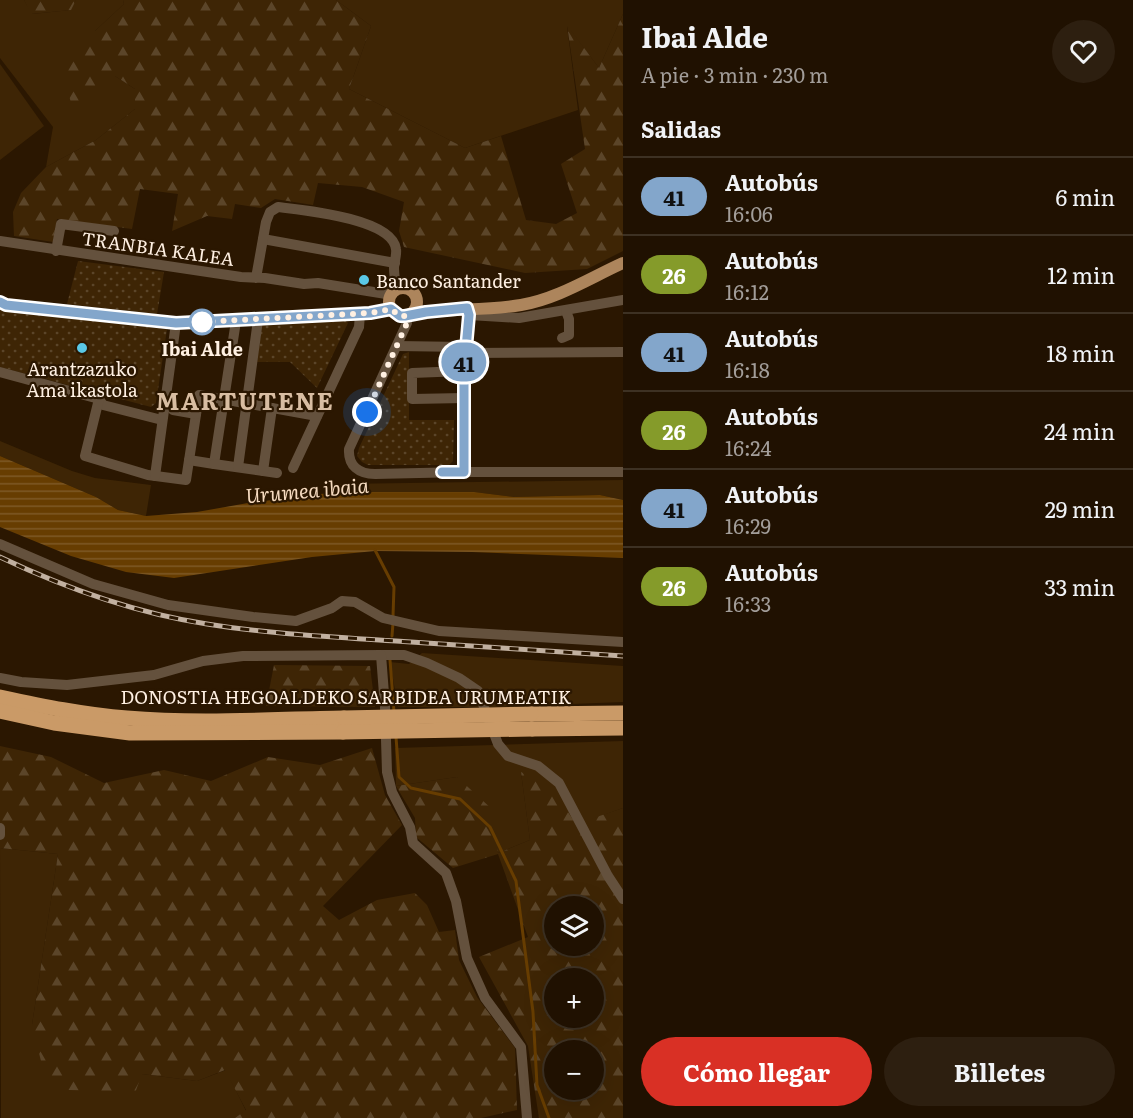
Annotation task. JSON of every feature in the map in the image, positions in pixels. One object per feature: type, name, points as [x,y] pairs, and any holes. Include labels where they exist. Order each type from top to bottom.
[{"type":"highway","name":"DONOSTIA HEGOALDEKO SARBIDEA URUMEATIK","points":[[0,697],[56,709],[130,718],[344,725]]},
{"type":"highway","name":"DONOSTIA HEGOALDEKO SARBIDEA URUMEATIK","points":[[0,711],[54,723],[130,733],[344,725],[531,722],[623,728]]},
{"type":"highway","name":"DONOSTIA HEGOALDEKO SARBIDEA URUMEATIK","points":[[531,722],[623,713]]},
{"type":"main road","points":[[417,300],[428,307],[468,312],[519,305],[550,298],[623,263]]},
{"type":"main road","points":[[391,309],[390,297],[395,291],[409,289],[416,295],[417,300],[416,308],[408,315]]},
{"type":"main road","points":[[0,302],[6,305],[73,314],[176,323],[360,314],[391,309],[400,316],[441,310]]},
{"type":"street","name":"TRANBIA KALEA","points":[[0,241],[166,267],[304,284],[318,283],[380,294],[395,291],[396,249],[392,240],[380,230],[354,219],[278,207],[270,212],[256,278]]},
{"type":"street","name":"TRANBIA KALEA","points":[[56,250],[61,224],[114,231]]},
{"type":"street","points":[[263,239],[395,262]]},
{"type":"street","points":[[464,472],[464,371],[468,312],[519,318],[623,300]]},
{"type":"street","points":[[562,338],[569,335],[567,311]]},
{"type":"street","points":[[293,468],[359,327],[360,314]]},
{"type":"street","points":[[408,315],[397,346],[349,449],[349,458],[357,471],[366,474],[623,472]]},
{"type":"street","points":[[238,467],[258,320]]},
{"type":"street","points":[[214,464],[236,321]]},
{"type":"street","points":[[155,476],[176,323]]},
{"type":"street","points":[[397,346],[465,350],[623,352]]},
{"type":"street","points":[[464,371],[412,372],[412,399],[464,398]]},
{"type":"street","points":[[0,372],[99,399],[103,405],[162,420]]},
{"type":"street","points":[[99,399],[85,456],[155,476],[186,480],[199,395],[317,416]]},
{"type":"street","points":[[263,471],[272,408]]},
{"type":"street","points":[[173,410],[196,414]]},
{"type":"street","points":[[189,460],[277,473]]},
{"type":"street","points":[[0,544],[93,584],[168,605],[296,621],[332,608],[342,601],[355,602],[383,618],[439,631],[623,642]]},
{"type":"street","points":[[381,655],[387,772],[392,792],[410,827],[413,843],[446,873],[456,901],[467,958],[485,998],[521,1047],[527,1118]]},
{"type":"street","points":[[0,678],[67,685],[154,675],[204,661],[243,656],[404,655],[427,663],[459,678],[478,691],[498,744],[508,756],[538,766],[559,783],[608,876],[623,899]]},
{"type":"street","points":[[0,828],[0,835]]},
{"type":"green space","points":[[0,0],[24,0],[32,14],[70,10],[76,0],[123,0],[124,4],[95,31],[115,76],[135,89],[135,109],[96,140],[46,167],[53,127],[0,58]]},
{"type":"green space","points":[[24,0],[76,0],[71,10],[31,14]]},
{"type":"green space","points":[[123,0],[336,0],[371,26],[349,89],[465,148],[501,136],[526,220],[556,224],[577,213],[561,164],[585,149],[567,25],[599,68],[623,14],[623,251],[587,269],[525,273],[404,247],[399,231],[404,202],[362,187],[318,183],[313,205],[275,199],[261,208],[235,204],[232,219],[207,216],[172,231],[178,194],[140,189],[132,229],[57,219],[53,242],[14,236],[13,212],[21,193],[46,167],[96,140],[135,109],[135,89],[115,76],[73,110],[63,74],[95,31],[124,4]]},
{"type":"green space","points":[[336,0],[623,0],[623,14],[599,68],[567,26],[578,110],[465,148],[349,89],[371,26]]},
{"type":"green space","points":[[0,64],[44,126],[0,160]]},
{"type":"green space","points":[[78,261],[164,272],[157,314],[67,304]]},
{"type":"green space","name":"Arantzazuko Ama ikastola","points":[[0,310],[167,329],[156,403],[151,407],[0,367]]},
{"type":"green space","points":[[345,320],[348,323],[317,388],[290,362],[257,362],[262,325]]},
{"type":"green space","points":[[409,352],[409,420],[454,420],[453,461],[449,465],[368,465],[357,456],[359,448],[403,354]]},
{"type":"green space","points":[[0,441],[72,471],[95,478],[151,485],[146,516],[118,510],[96,497],[0,456]]},
{"type":"green space","points":[[623,480],[623,500],[600,495],[514,497],[474,492],[337,492],[340,484]]},
{"type":"green space","points":[[422,653],[623,666],[623,702],[496,707],[398,707],[390,662],[409,664]]},
{"type":"green space","points":[[274,665],[370,666],[375,707],[266,706]]},
{"type":"green space","points":[[623,741],[623,808],[576,825],[521,772],[530,840],[498,853],[457,777],[396,786],[395,748]]},
{"type":"green space","points":[[0,746],[51,757],[104,783],[164,770],[211,781],[268,757],[320,765],[372,748],[385,795],[402,825],[323,906],[339,920],[377,900],[415,893],[427,905],[439,932],[455,930],[459,960],[477,997],[515,1048],[517,1110],[481,1118],[235,1118],[246,1110],[225,1070],[197,1081],[142,1074],[135,1093],[48,1089],[32,1025],[58,854],[0,848]]},
{"type":"green space","points":[[521,772],[549,784],[576,824],[623,808],[623,1118],[539,1118],[528,1046],[479,957],[528,937],[498,854],[453,868],[416,837],[415,818],[396,786],[457,777],[494,811],[498,853],[530,840]]},
{"type":"green space","points":[[0,848],[58,854],[32,1025],[142,1074],[197,1081],[226,1070],[246,1111],[235,1118],[1,1118]]},
{"type":"shaded area","points":[[0,456],[96,497],[118,510],[146,516],[197,512],[337,492],[474,492],[514,497],[600,495],[623,500],[623,558],[375,551],[312,557],[174,578],[126,572],[71,556],[0,527]]},
{"type":"waterway","points":[[375,550],[394,587],[393,616]]},
{"type":"waterway","points":[[392,636],[393,623]]},
{"type":"waterway","points":[[390,660],[394,712]]},
{"type":"waterway","points":[[396,737],[399,777],[411,788],[460,799],[490,827],[516,881],[533,1012],[537,1085],[549,1118]]},
{"type":"railway","points":[[0,557],[101,598],[153,613],[207,624],[301,635],[623,656]]},
{"type":"bus line","name":"41","points":[[0,302],[6,305],[73,314],[176,323],[370,313],[391,309],[400,316],[405,316],[467,308],[469,315],[464,371],[464,472],[442,472]]},
{"type":"place","name":"Banco Santander","points":[[364,280]]},
{"type":"place","name":"Ibai Alde","points":[[202,322]]},
{"type":"place","name":"Arantzazuko Ama ikastola","points":[[82,348]]},
{"type":"district","name":"MARTUTENE","points":[[245,399]]},
{"type":"route","points":[[202,322],[370,313],[391,309],[400,316],[405,316],[407,323],[367,412]]},
{"type":"water label","name":"Urumea ibaia","points":[[307,489]]}]
